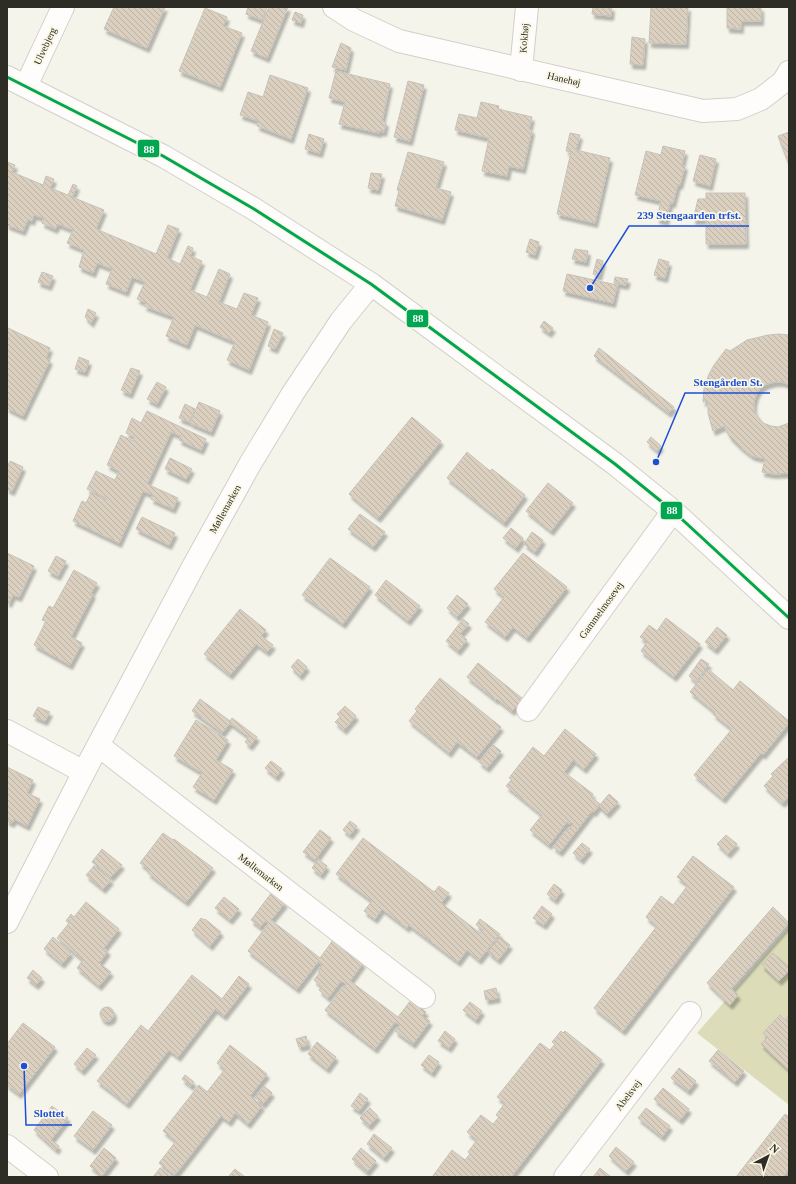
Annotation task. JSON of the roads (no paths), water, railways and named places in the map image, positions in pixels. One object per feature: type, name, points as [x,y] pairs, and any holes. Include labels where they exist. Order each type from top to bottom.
[{"type":"street","name":"Ulvebjerg","points":[[17,81],[63,7]]},
{"type":"street","name":"Hanehøj","points":[[334,7],[354,20],[399,41],[703,111],[737,109],[762,99],[783,82],[789,72]]},
{"type":"street","name":"Kokhøj","points":[[521,70],[527,7]]},
{"type":"street","points":[[17,81],[176,163],[254,209],[371,284],[615,464],[673,511],[789,618]]},
{"type":"street","name":"Møllemarken","points":[[10,908],[194,565],[250,464],[293,393],[340,321],[371,284]]},
{"type":"street","name":"Gammelmosevej","points":[[528,710],[673,511]]},
{"type":"street","points":[[7,731],[84,772]]},
{"type":"street","name":"Møllemarken","points":[[98,746],[424,997]]},
{"type":"street","name":"Abelsvej","points":[[565,1177],[690,1013]]},
{"type":"street","points":[[7,1146],[47,1177]]},
{"type":"place","name":"239 Stengaarden trfst.","points":[[590,288]]},
{"type":"place","name":"Stengården St.","points":[[656,462]]},
{"type":"place","name":"Slottet","points":[[24,1066]]}]
